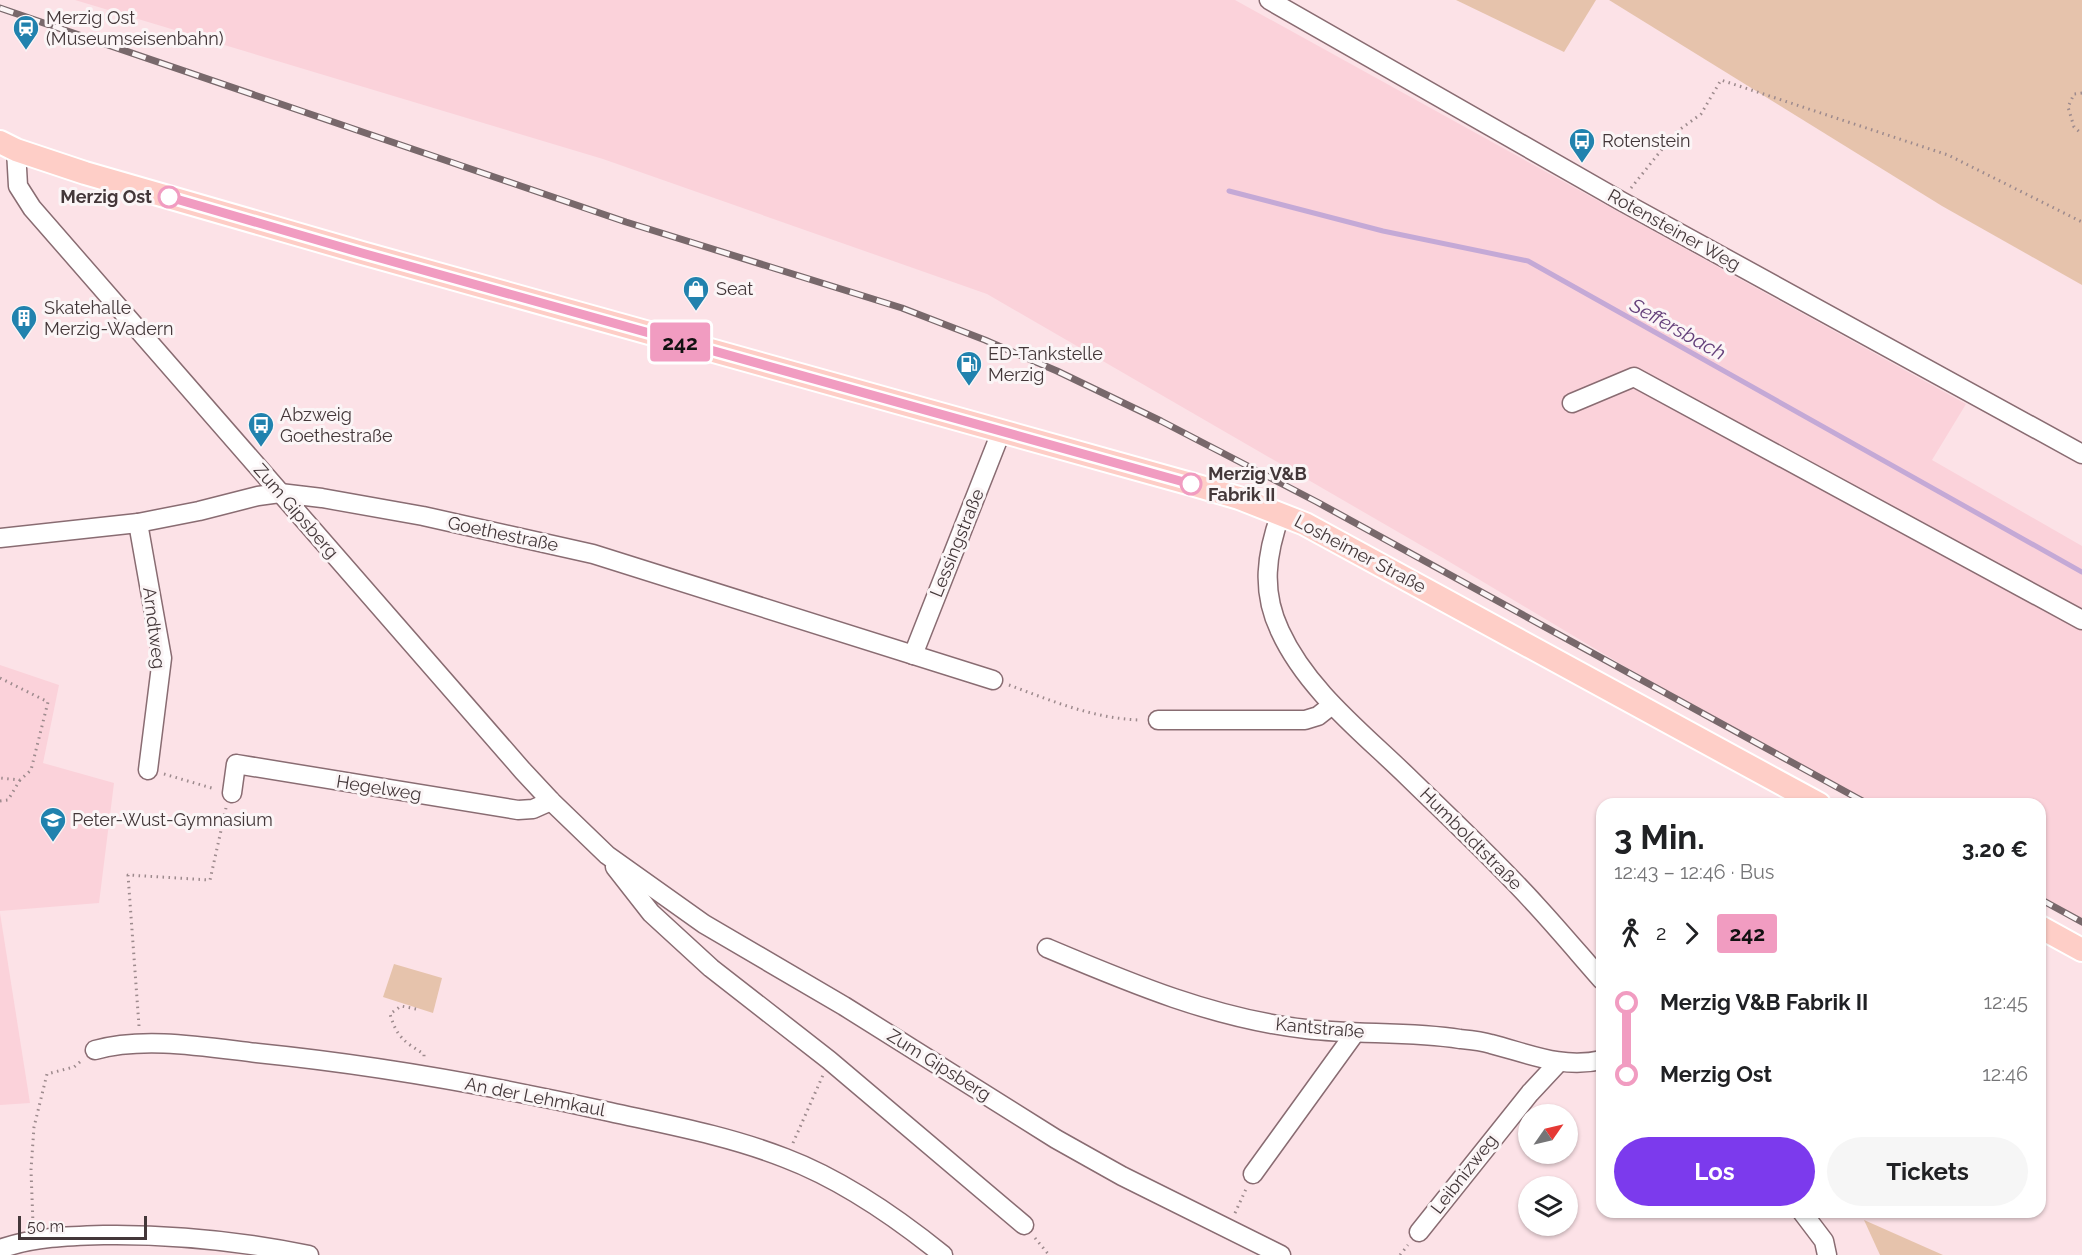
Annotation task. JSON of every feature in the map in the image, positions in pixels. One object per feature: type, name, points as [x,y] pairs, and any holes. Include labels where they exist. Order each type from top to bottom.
[{"type":"main road","name":"Losheimer Straße","points":[[8,146],[85,173],[362,253],[1200,487],[1281,513],[1315,529],[1808,798]]},
{"type":"main road","points":[[2046,930],[2082,950]]},
{"type":"street","name":"Rotensteiner Weg","points":[[1269,0],[1621,201],[2082,454]]},
{"type":"street","name":"Zum Gipsberg","points":[[8,146],[18,186],[32,208],[551,801],[607,855],[704,924],[854,1012],[1056,1138],[1148,1190],[1281,1255]]},
{"type":"street","points":[[1572,403],[1634,376],[2082,620]]},
{"type":"street","name":"Lessingstraße","points":[[913,655],[1001,432]]},
{"type":"street","name":"Goethestraße","points":[[0,538],[138,523],[280,493],[322,498],[423,516],[593,554],[993,680]]},
{"type":"street","name":"Humboldtstraße","points":[[1281,513],[1271,540],[1266,583],[1280,632],[1303,669],[1332,705],[1407,776],[1535,904],[1596,973]]},
{"type":"street","name":"Arndtweg","points":[[138,523],[162,658],[148,770]]},
{"type":"street","points":[[1158,720],[1305,720],[1318,716],[1332,705]]},
{"type":"street","name":"Hegelweg","points":[[229,802],[236,764],[518,810],[532,809],[551,801]]},
{"type":"street","name":"Zum Gipsberg","points":[[607,855],[651,913],[711,968],[829,1060],[1024,1225]]},
{"type":"street","name":"Kantstraße","points":[[1047,948],[1140,986],[1206,1009],[1256,1021],[1306,1029],[1457,1038],[1489,1043],[1558,1063],[1587,1064],[1596,1062]]},
{"type":"street","points":[[1252,1174],[1355,1033]]},
{"type":"street","name":"An der Lehmkaul","points":[[95,1050],[109,1046],[140,1043],[209,1047],[297,1057],[424,1075],[554,1099],[712,1135],[787,1159],[834,1181],[873,1204],[944,1255]]},
{"type":"street","name":"Leibnizweg","points":[[1419,1232],[1522,1101],[1558,1063]]},
{"type":"street","points":[[1807,1218],[1824,1241],[1827,1255]]},
{"type":"street","points":[[0,1250],[34,1240],[138,1234],[202,1238],[256,1250],[309,1255]]},
{"type":"path","points":[[1621,201],[1674,133],[1701,114],[1721,80],[1948,155],[2082,222]]},
{"type":"path","points":[[2082,93],[2074,94],[2068,107],[2074,127],[2082,134]]},
{"type":"path","points":[[0,678],[48,702],[31,770],[20,780],[8,800],[0,801]]},
{"type":"path","points":[[993,680],[1085,712],[1125,719],[1158,720]]},
{"type":"path","points":[[140,1043],[128,874],[210,880],[229,802],[148,770]]},
{"type":"path","points":[[0,778],[20,780]]},
{"type":"path","points":[[416,1009],[401,1006],[390,1014],[394,1028],[403,1041],[424,1054],[424,1075]]},
{"type":"path","points":[[34,1240],[31,1170],[34,1127],[47,1074],[74,1067],[95,1050]]},
{"type":"path","points":[[787,1159],[829,1060]]},
{"type":"path","points":[[1228,1229],[1252,1174]]},
{"type":"path","points":[[1024,1225],[1049,1255]]},
{"type":"shaded area","points":[[75,0],[1235,0],[1966,404],[1932,460],[2082,546],[2082,923],[2046,903],[2046,798],[1858,798],[1639,675],[1443,558],[987,294],[603,159]]},
{"type":"shaded area","points":[[1456,0],[1596,0],[1564,52]]},
{"type":"shaded area","points":[[1609,0],[2082,0],[2082,285],[1942,206]]},
{"type":"shaded area","name":"Peter-Wust-Gymnasium","points":[[0,665],[59,685],[43,763],[114,783],[99,903],[0,911]]},
{"type":"shaded area","points":[[0,913],[30,1103],[0,1105]]},
{"type":"shaded area","points":[[394,964],[442,978],[433,1013],[383,997]]},
{"type":"shaded area","points":[[1864,1220],[1943,1255],[1880,1255]]},
{"type":"waterway","name":"Seffersbach","points":[[1229,191],[1383,231],[1528,261],[2082,572]]},
{"type":"railway","points":[[0,8],[626,222],[902,308],[985,340],[1057,371],[1161,421],[1317,502],[1857,798]]},
{"type":"railway","points":[[2046,902],[2082,922]]},
{"type":"bus line","name":"242","points":[[169,197],[1191,484]]},
{"type":"place","name":"Merzig Ost (Museumseisenbahn)","points":[[26,51]]},
{"type":"place","name":"Rotenstein","points":[[1582,164]]},
{"type":"place","name":"Merzig Ost","points":[[169,197]]},
{"type":"place","name":"Seat","points":[[696,312]]},
{"type":"place","name":"Skatehalle Merzig-Wadern","points":[[24,341]]},
{"type":"place","name":"ED-Tankstelle Merzig","points":[[969,387]]},
{"type":"place","name":"Abzweig Goethestraße","points":[[261,448]]},
{"type":"place","name":"Merzig V&B Fabrik II","points":[[1191,484]]},
{"type":"place","name":"Peter-Wust-Gymnasium","points":[[53,843]]}]
